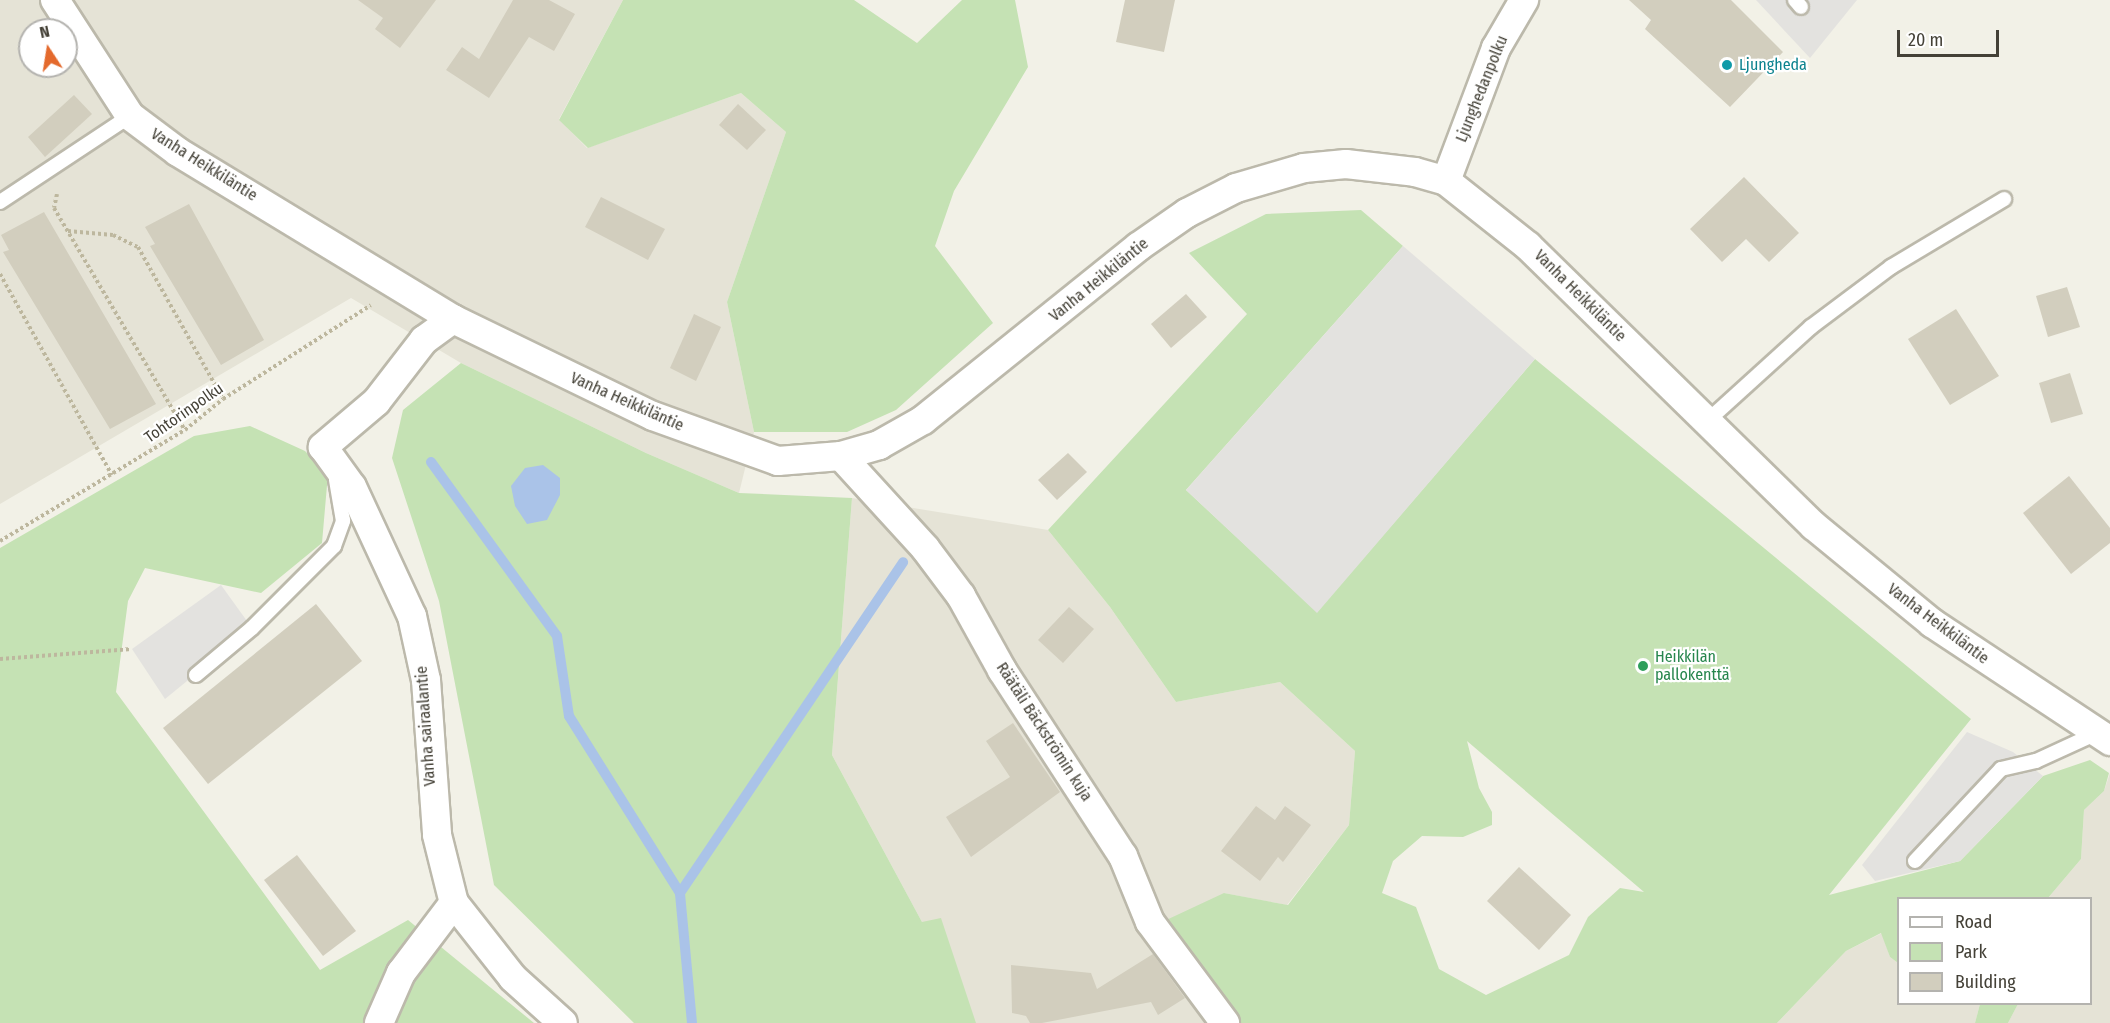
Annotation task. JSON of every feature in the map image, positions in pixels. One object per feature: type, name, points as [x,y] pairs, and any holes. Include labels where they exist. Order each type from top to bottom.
[{"type":"street","name":"Vanha Heikkiläntie","points":[[56,0],[130,116],[178,152],[453,319],[653,416],[757,456],[799,461],[841,456],[879,445],[923,420],[1138,247],[1186,213],[1236,188],[1304,168],[1346,164],[1394,168],[1446,181],[1528,246],[1705,423],[1814,526],[1932,623],[2103,738]]},
{"type":"street","name":"Ljunghedanpolku","points":[[1446,181],[1496,48],[1524,0]]},
{"type":"street","points":[[323,447],[376,402],[424,340],[453,319]]},
{"type":"street","name":"Vanha sairaalantie","points":[[323,447],[352,487],[412,616],[426,680],[436,835],[454,903],[513,978],[563,1023]]},
{"type":"street","name":"Räätäli Bäckströmin kuja","points":[[841,456],[925,548],[961,596],[1002,670],[1124,856],[1150,922],[1225,1023]]},
{"type":"street","points":[[379,1023],[401,973],[454,903]]},
{"type":"lane","points":[[0,202],[130,116]]},
{"type":"lane","points":[[1705,423],[1829,313],[1891,267],[2004,199]]},
{"type":"lane","points":[[196,675],[252,628],[334,546],[343,521],[340,492],[323,447]]},
{"type":"lane","points":[[1915,861],[2001,769],[2036,761],[2103,738]]},
{"type":"path","points":[[65,161],[54,208],[185,430]]},
{"type":"path","points":[[67,231],[113,236],[138,247],[223,399]]},
{"type":"path","points":[[0,274],[112,475]]},
{"type":"path","name":"Tohtorinpolku","points":[[0,542],[185,430],[223,399],[379,300]]},
{"type":"path","points":[[0,660],[132,649]]},
{"type":"shaded area","points":[[0,0],[623,0],[559,119],[587,148],[741,93],[786,132],[727,302],[754,432],[739,493],[646,453],[461,363],[351,298],[0,504]]},
{"type":"shaded area","points":[[1756,0],[1857,0],[1810,58]]},
{"type":"shaded area","points":[[1403,246],[1535,359],[1317,613],[1186,490]]},
{"type":"shaded area","points":[[852,498],[1048,530],[1110,607],[1176,702],[1280,682],[1355,751],[1349,825],[1287,905],[1224,893],[1236,1023],[694,1023],[922,922],[832,755]]},
{"type":"shaded area","points":[[221,585],[252,628],[165,699],[132,649]]},
{"type":"shaded area","points":[[1967,732],[2013,752],[2043,776],[1960,861],[1875,881],[1862,865]]},
{"type":"shaded area","points":[[2110,773],[2110,1023],[2008,1023],[2017,1005],[2092,1005],[2092,897],[2049,897],[2081,859],[2084,810],[2104,791]]},
{"type":"shaded area","points":[[1882,933],[1890,957],[1897,962],[1897,1005],[1980,1005],[1975,1023],[1777,1023],[1846,951]]},
{"type":"green space","points":[[623,0],[854,0],[917,43],[962,0],[1015,0],[1028,67],[954,191],[935,246],[993,323],[896,410],[847,432],[754,432],[727,302],[786,132],[741,93],[588,148],[559,120]]},
{"type":"green space","points":[[1361,210],[1403,246],[1186,490],[1317,612],[1535,359],[1971,719],[1829,895],[1960,861],[2043,776],[2090,760],[2109,773],[2104,791],[2084,810],[2081,859],[2049,897],[1897,897],[1897,962],[1890,957],[1881,933],[1846,951],[1777,1023],[1236,1023],[1162,922],[1224,893],[1288,905],[1349,825],[1355,751],[1280,682],[1176,702],[1110,607],[1048,530],[1247,314],[1189,253],[1266,214]],"holes":[[[1467,741],[1644,892],[1620,888],[1588,917],[1569,955],[1486,995],[1439,969],[1416,907],[1382,893],[1393,861],[1422,836],[1463,837],[1492,825],[1492,812],[1479,788]]]},
{"type":"green space","points":[[461,363],[646,453],[739,493],[852,498],[832,755],[922,922],[941,918],[976,1023],[634,1023],[494,885],[439,601],[392,458],[403,410]]},
{"type":"green space","points":[[250,426],[305,451],[328,474],[322,543],[261,593],[145,568],[128,601],[116,692],[320,970],[408,920],[534,1023],[0,1023],[0,548],[194,436]]},
{"type":"green space","points":[[1980,1005],[2017,1005],[2008,1023],[1975,1023]]},
{"type":"water","points":[[543,465],[560,478],[560,495],[547,520],[527,524],[515,506],[511,486],[525,468]]},
{"type":"building","points":[[358,0],[436,0],[400,48],[375,29],[383,18]]},
{"type":"building","points":[[513,0],[549,0],[575,14],[554,51],[529,37],[489,98],[446,70],[462,47],[479,59]]},
{"type":"building","points":[[1125,0],[1175,0],[1164,52],[1116,42]]},
{"type":"building","name":"Ljungheda","points":[[1629,0],[1731,0],[1783,52],[1730,107],[1645,29],[1651,20]]},
{"type":"building","points":[[74,95],[92,114],[45,157],[28,137]]},
{"type":"building","points":[[738,104],[766,130],[747,150],[719,125]]},
{"type":"building","points":[[1744,177],[1799,233],[1769,262],[1746,239],[1722,262],[1690,229]]},
{"type":"building","points":[[601,197],[665,229],[648,260],[585,227]]},
{"type":"building","points":[[189,204],[264,340],[221,365],[150,246],[155,244],[145,227]]},
{"type":"building","points":[[44,212],[156,404],[110,429],[3,252],[9,250],[1,235]]},
{"type":"building","points":[[2067,287],[2080,327],[2048,337],[2036,296]]},
{"type":"building","points":[[1186,294],[1207,317],[1171,348],[1151,324]]},
{"type":"building","points":[[1956,309],[1999,376],[1950,405],[1908,339]]},
{"type":"building","points":[[694,314],[721,327],[696,381],[670,368]]},
{"type":"building","points":[[2070,373],[2083,414],[2051,423],[2039,383]]},
{"type":"building","points":[[1068,453],[1087,472],[1057,500],[1038,480]]},
{"type":"building","points":[[2069,476],[2110,528],[2110,543],[2071,574],[2023,513]]},
{"type":"building","points":[[316,604],[362,661],[208,784],[163,728]]},
{"type":"building","points":[[1069,607],[1094,629],[1063,663],[1038,640]]},
{"type":"building","points":[[1013,723],[1060,792],[971,857],[946,817],[1010,777],[986,741]]},
{"type":"building","points":[[1256,806],[1275,820],[1285,806],[1311,825],[1283,862],[1278,857],[1260,881],[1221,851]]},
{"type":"building","points":[[297,855],[356,931],[323,956],[264,880]]},
{"type":"building","points":[[1519,867],[1571,915],[1539,950],[1487,901]]},
{"type":"building","points":[[1153,954],[1185,998],[1158,1015],[1151,1002],[1042,1023],[1030,1023],[1026,1016],[1012,1013],[1011,965],[1091,973],[1097,989]]},
{"type":"waterway","points":[[431,462],[557,636],[569,716],[680,893]]},
{"type":"waterway","points":[[692,1023],[680,893],[903,562]]},
{"type":"place","name":"Ljungheda","points":[[1727,65]]},
{"type":"place","name":"Heikkilän pallokenttä","points":[[1643,666]]}]
